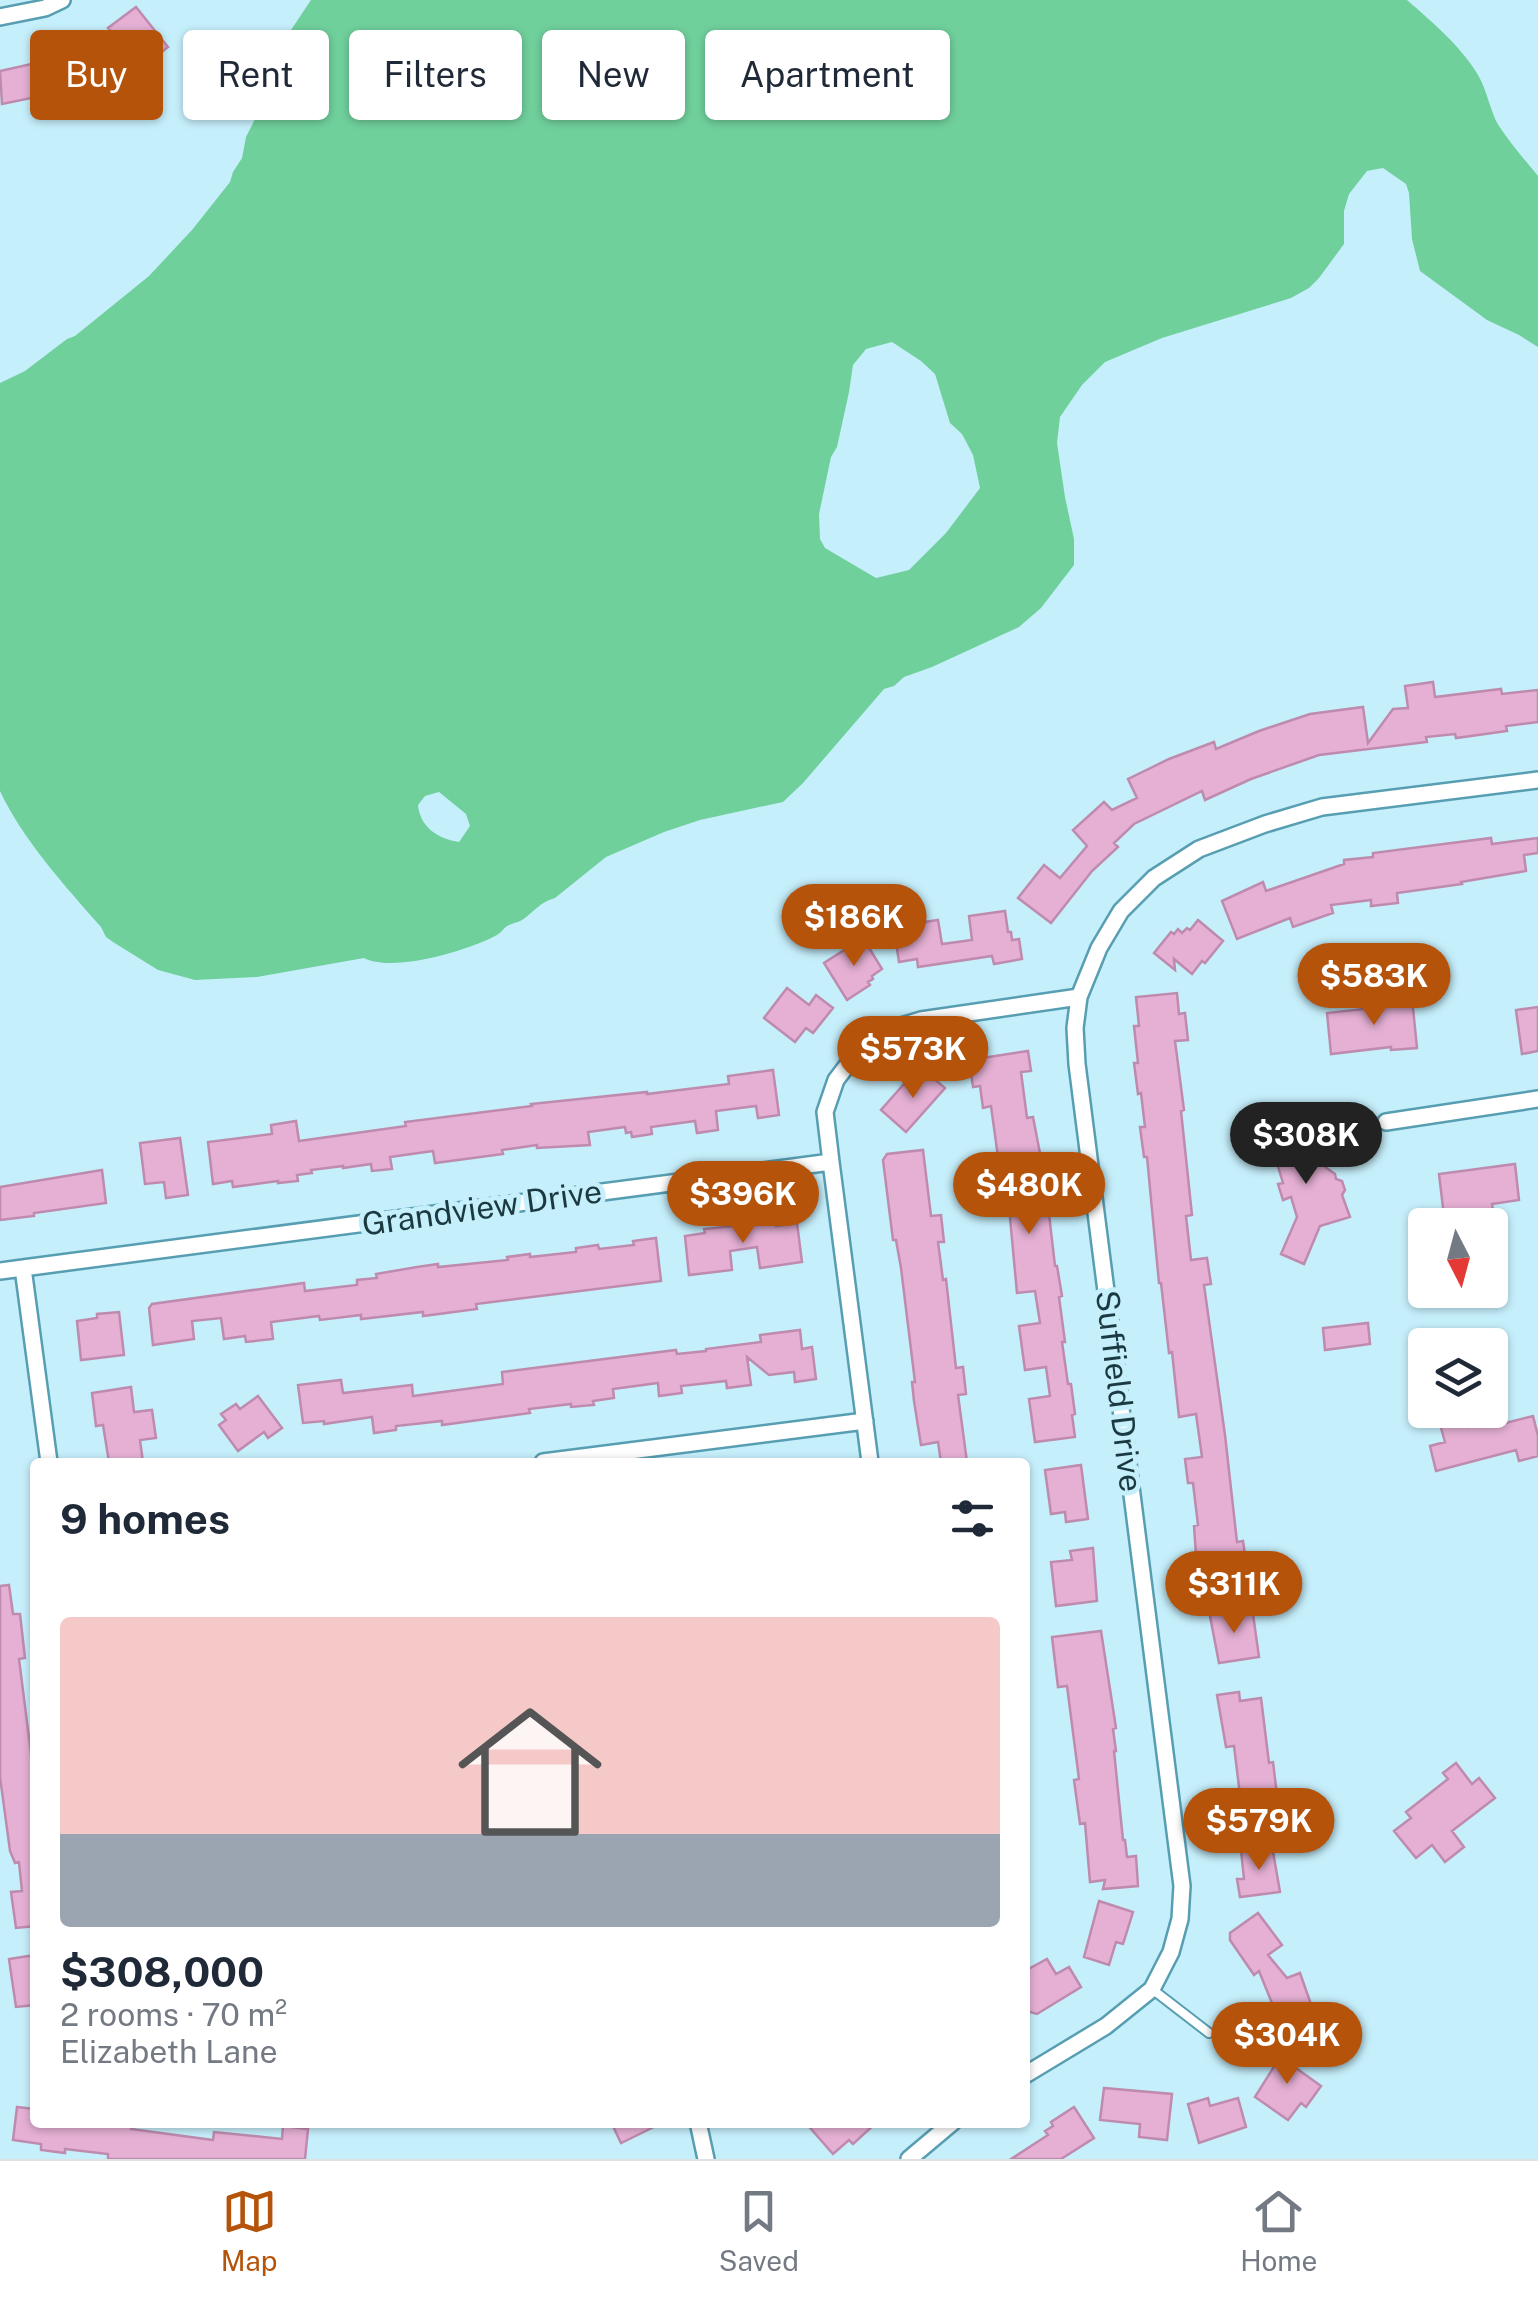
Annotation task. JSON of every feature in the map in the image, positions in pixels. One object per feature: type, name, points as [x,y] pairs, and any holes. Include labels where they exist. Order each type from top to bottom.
[{"type":"street","points":[[0,17],[45,8],[62,0]]},
{"type":"street","name":"Suffield Drive","points":[[1030,2072],[1106,2026],[1152,1990],[1171,1952],[1180,1919],[1182,1886],[1077,1064],[1074,1028],[1079,997],[1099,948],[1121,911],[1154,878],[1199,849],[1322,807],[1538,780]]},
{"type":"street","points":[[870,1458],[830,1162],[826,1112],[836,1080],[858,1051],[881,1032],[921,1020],[1079,997]]},
{"type":"street","points":[[1386,1122],[1538,1099]]},
{"type":"street","name":"Grandview Drive","points":[[0,1271],[830,1162]]},
{"type":"street","points":[[23,1268],[48,1458]]},
{"type":"street","points":[[604,1458],[865,1420]]},
{"type":"street","points":[[699,2128],[706,2159]]},
{"type":"street","points":[[908,2159],[947,2128]]},
{"type":"lane","points":[[1152,1990],[1209,2032]]},
{"type":"shaded area","points":[[311,0],[1407,0],[1471,64],[1499,126],[1538,176],[1538,347],[1487,320],[1420,271],[1406,184],[1383,168],[1367,171],[1349,194],[1344,211],[1344,244],[1309,288],[1291,298],[1162,338],[1105,362],[1082,385],[1060,417],[1057,443],[1074,539],[1074,565],[1041,608],[1019,627],[884,689],[783,802],[700,820],[606,857],[522,920],[482,942],[449,954],[392,963],[364,958],[257,977],[195,980],[158,970],[106,937],[33,845],[0,791],[0,383],[25,371],[75,336],[149,276],[230,182],[242,158],[254,120],[329,120],[329,30],[291,30]],"holes":[[[892,342],[935,374],[950,423],[962,434],[973,455],[980,488],[946,533],[909,570],[876,578],[825,548],[820,539],[819,514],[853,365],[866,349]],[[439,792],[466,814],[470,826],[459,842],[431,831],[422,820],[418,805],[425,796]]]},
{"type":"building","points":[[136,7],[154,30],[110,30]]},
{"type":"building","points":[[30,64],[30,98],[2,104],[0,71]]},
{"type":"building","points":[[1433,682],[1435,697],[1501,689],[1502,694],[1538,690],[1538,722],[1506,726],[1507,731],[1456,738],[1455,734],[1426,737],[1427,742],[1319,755],[1205,800],[1202,791],[1134,824],[1114,843],[1118,847],[1092,871],[1051,923],[1018,898],[1044,865],[1060,878],[1087,846],[1073,830],[1104,802],[1112,810],[1137,798],[1128,779],[1214,742],[1216,749],[1310,714],[1363,707],[1368,743],[1393,709],[1408,708],[1405,686]]},
{"type":"building","points":[[1491,838],[1492,844],[1538,838],[1538,853],[1524,855],[1526,871],[1397,893],[1398,903],[1371,906],[1371,900],[1331,905],[1333,913],[1293,927],[1290,918],[1237,939],[1222,901],[1263,882],[1266,891],[1344,864],[1344,860],[1373,857],[1373,853]]},
{"type":"building","points":[[1005,911],[1008,932],[1012,940],[1019,939],[1022,959],[994,964],[992,956],[918,967],[917,959],[899,962],[894,929],[938,920],[942,944],[972,940],[969,916]]},
{"type":"building","points":[[1198,920],[1223,941],[1192,974],[1174,959],[1175,970],[1154,953],[1171,932],[1190,930]]},
{"type":"building","points":[[863,938],[882,969],[872,976],[870,985],[847,1000],[824,963]]},
{"type":"building","points":[[787,988],[809,1005],[816,995],[833,1008],[813,1033],[806,1028],[795,1042],[764,1018]]},
{"type":"building","points":[[1177,993],[1179,1014],[1185,1013],[1188,1040],[1175,1041],[1192,1215],[1186,1216],[1191,1260],[1207,1258],[1211,1284],[1204,1285],[1237,1542],[1243,1541],[1247,1568],[1218,1571],[1220,1581],[1198,1584],[1194,1526],[1198,1525],[1193,1483],[1188,1483],[1185,1459],[1202,1457],[1196,1414],[1179,1417],[1140,1127],[1145,1127],[1141,1093],[1138,1094],[1134,1063],[1138,1063],[1136,997]]},
{"type":"building","points":[[1412,998],[1417,1048],[1331,1054],[1327,1013],[1373,1008],[1373,1002]]},
{"type":"building","points":[[1538,1007],[1538,1051],[1522,1054],[1516,1010]]},
{"type":"building","points":[[1028,1051],[1031,1071],[1021,1072],[1027,1118],[1033,1117],[1043,1169],[1030,1171],[1036,1216],[1049,1214],[1062,1296],[1062,1342],[1075,1414],[1075,1437],[1035,1442],[1029,1399],[1050,1396],[1046,1367],[1025,1370],[1019,1326],[1040,1323],[1035,1291],[1017,1293],[1009,1207],[1005,1208],[991,1106],[983,1108],[980,1086],[973,1087],[969,1060]]},
{"type":"building","points":[[773,1070],[779,1115],[758,1118],[756,1106],[716,1111],[718,1130],[697,1133],[695,1121],[651,1127],[652,1134],[632,1137],[625,1127],[588,1132],[590,1145],[537,1145],[435,1163],[433,1151],[390,1157],[392,1169],[372,1171],[371,1164],[343,1166],[311,1170],[312,1173],[297,1175],[298,1181],[233,1187],[232,1181],[213,1184],[208,1142],[272,1134],[271,1125],[296,1121],[299,1141],[531,1104],[729,1084],[728,1076]]},
{"type":"building","points":[[924,1070],[945,1088],[906,1132],[881,1110],[904,1084],[909,1088]]},
{"type":"building","points":[[1306,1118],[1321,1164],[1342,1181],[1342,1195],[1350,1217],[1320,1226],[1304,1264],[1281,1254],[1297,1217],[1291,1197],[1283,1200],[1278,1184],[1283,1183],[1267,1130]]},
{"type":"building","points":[[180,1138],[188,1195],[166,1198],[164,1182],[145,1184],[140,1143]]},
{"type":"building","points":[[923,1150],[931,1216],[941,1215],[944,1242],[938,1242],[943,1280],[946,1279],[956,1368],[963,1367],[966,1394],[958,1395],[966,1458],[940,1458],[938,1442],[921,1445],[901,1268],[893,1240],[883,1160],[887,1154]]},
{"type":"building","points":[[1515,1164],[1519,1200],[1492,1204],[1493,1208],[1443,1208],[1439,1174]]},
{"type":"building","points":[[102,1170],[106,1203],[0,1220],[0,1187]]},
{"type":"building","points":[[775,1222],[776,1226],[797,1223],[802,1262],[760,1268],[757,1247],[730,1251],[732,1270],[689,1275],[685,1236],[705,1233],[704,1229]]},
{"type":"building","points":[[656,1238],[661,1281],[476,1304],[477,1309],[423,1316],[423,1312],[320,1320],[319,1316],[271,1322],[273,1339],[246,1342],[245,1336],[224,1339],[221,1318],[192,1321],[194,1339],[153,1345],[149,1308],[152,1304],[304,1283],[305,1291],[357,1285],[357,1280],[377,1278],[376,1274],[417,1267],[576,1252],[576,1248],[598,1245],[599,1249],[634,1245],[633,1241]]},
{"type":"building","points":[[119,1312],[124,1355],[81,1360],[77,1321]]},
{"type":"building","points":[[1368,1323],[1370,1344],[1325,1350],[1323,1328]]},
{"type":"building","points":[[800,1330],[802,1349],[812,1347],[816,1379],[795,1382],[794,1372],[769,1375],[747,1357],[751,1385],[727,1388],[726,1381],[681,1386],[682,1393],[659,1396],[658,1383],[613,1389],[614,1398],[593,1401],[594,1405],[529,1409],[530,1413],[442,1425],[442,1421],[396,1426],[396,1430],[374,1433],[372,1417],[303,1423],[298,1385],[341,1380],[343,1393],[412,1385],[413,1396],[503,1384],[502,1372],[676,1350],[677,1354],[706,1351],[761,1342],[760,1335]]},
{"type":"building","points":[[131,1387],[134,1412],[152,1410],[156,1438],[140,1440],[142,1458],[108,1458],[103,1425],[96,1426],[92,1393]]},
{"type":"building","points":[[258,1396],[282,1428],[268,1438],[264,1432],[238,1451],[219,1425],[226,1420],[221,1414],[236,1404],[240,1409]]},
{"type":"building","points":[[1533,1416],[1538,1456],[1519,1461],[1516,1450],[1436,1471],[1430,1446],[1445,1442],[1441,1428],[1508,1428],[1508,1422]]},
{"type":"building","points":[[1081,1465],[1088,1519],[1066,1522],[1065,1512],[1051,1514],[1045,1470]]},
{"type":"building","points":[[1093,1548],[1097,1601],[1056,1606],[1051,1562],[1072,1560],[1070,1551]]},
{"type":"building","points":[[9,1585],[13,1614],[20,1614],[25,1658],[19,1659],[30,1746],[30,1927],[16,1928],[11,1892],[22,1891],[19,1862],[15,1863],[10,1851],[0,1777],[0,1586]]},
{"type":"building","points":[[1231,1608],[1232,1616],[1253,1614],[1259,1657],[1219,1663],[1209,1611]]},
{"type":"building","points":[[1101,1631],[1116,1728],[1114,1751],[1123,1840],[1127,1857],[1136,1856],[1138,1886],[1103,1889],[1105,1880],[1090,1882],[1085,1823],[1080,1824],[1074,1780],[1079,1779],[1067,1686],[1058,1687],[1052,1637]]},
{"type":"building","points":[[1239,1692],[1240,1701],[1261,1698],[1278,1803],[1259,1805],[1260,1814],[1229,1818],[1226,1797],[1240,1795],[1234,1746],[1226,1747],[1217,1695]]},
{"type":"building","points":[[1456,1763],[1472,1784],[1479,1778],[1495,1798],[1452,1831],[1464,1847],[1445,1862],[1432,1845],[1416,1858],[1394,1831],[1411,1818],[1406,1812],[1448,1779],[1443,1773]]},
{"type":"building","points":[[1272,1846],[1280,1892],[1240,1897],[1237,1879],[1244,1879],[1241,1850]]},
{"type":"building","points":[[1099,1901],[1133,1912],[1123,1944],[1116,1942],[1109,1965],[1084,1957]]},
{"type":"building","points":[[1258,1913],[1282,1945],[1268,1955],[1287,1978],[1300,1973],[1319,2027],[1293,2037],[1285,2016],[1278,2018],[1259,1971],[1254,1975],[1230,1940],[1230,1933]]},
{"type":"building","points":[[30,1956],[30,2006],[16,2007],[9,1959]]},
{"type":"building","points":[[1047,1959],[1056,1974],[1069,1967],[1081,1987],[1037,2014],[1030,2012],[1030,1968]]},
{"type":"building","points":[[1285,2049],[1301,2060],[1296,2068],[1321,2086],[1306,2107],[1301,2103],[1288,2120],[1255,2097]]},
{"type":"building","points":[[1104,2088],[1172,2094],[1167,2140],[1139,2137],[1140,2124],[1100,2120]]},
{"type":"building","points":[[1208,2098],[1210,2106],[1238,2098],[1246,2127],[1199,2143],[1188,2104]]},
{"type":"building","points":[[17,2107],[30,2108],[30,2128],[131,2128],[213,2140],[214,2132],[282,2139],[283,2128],[308,2129],[305,2159],[108,2159],[108,2154],[41,2150],[41,2144],[13,2140]]},
{"type":"building","points":[[1074,2107],[1094,2138],[1061,2159],[1011,2159],[1048,2135],[1045,2131],[1053,2126],[1051,2122]]},
{"type":"building","points":[[614,2128],[652,2128],[621,2143]]},
{"type":"building","points":[[810,2128],[870,2128],[853,2144],[849,2140],[833,2154]]}]
